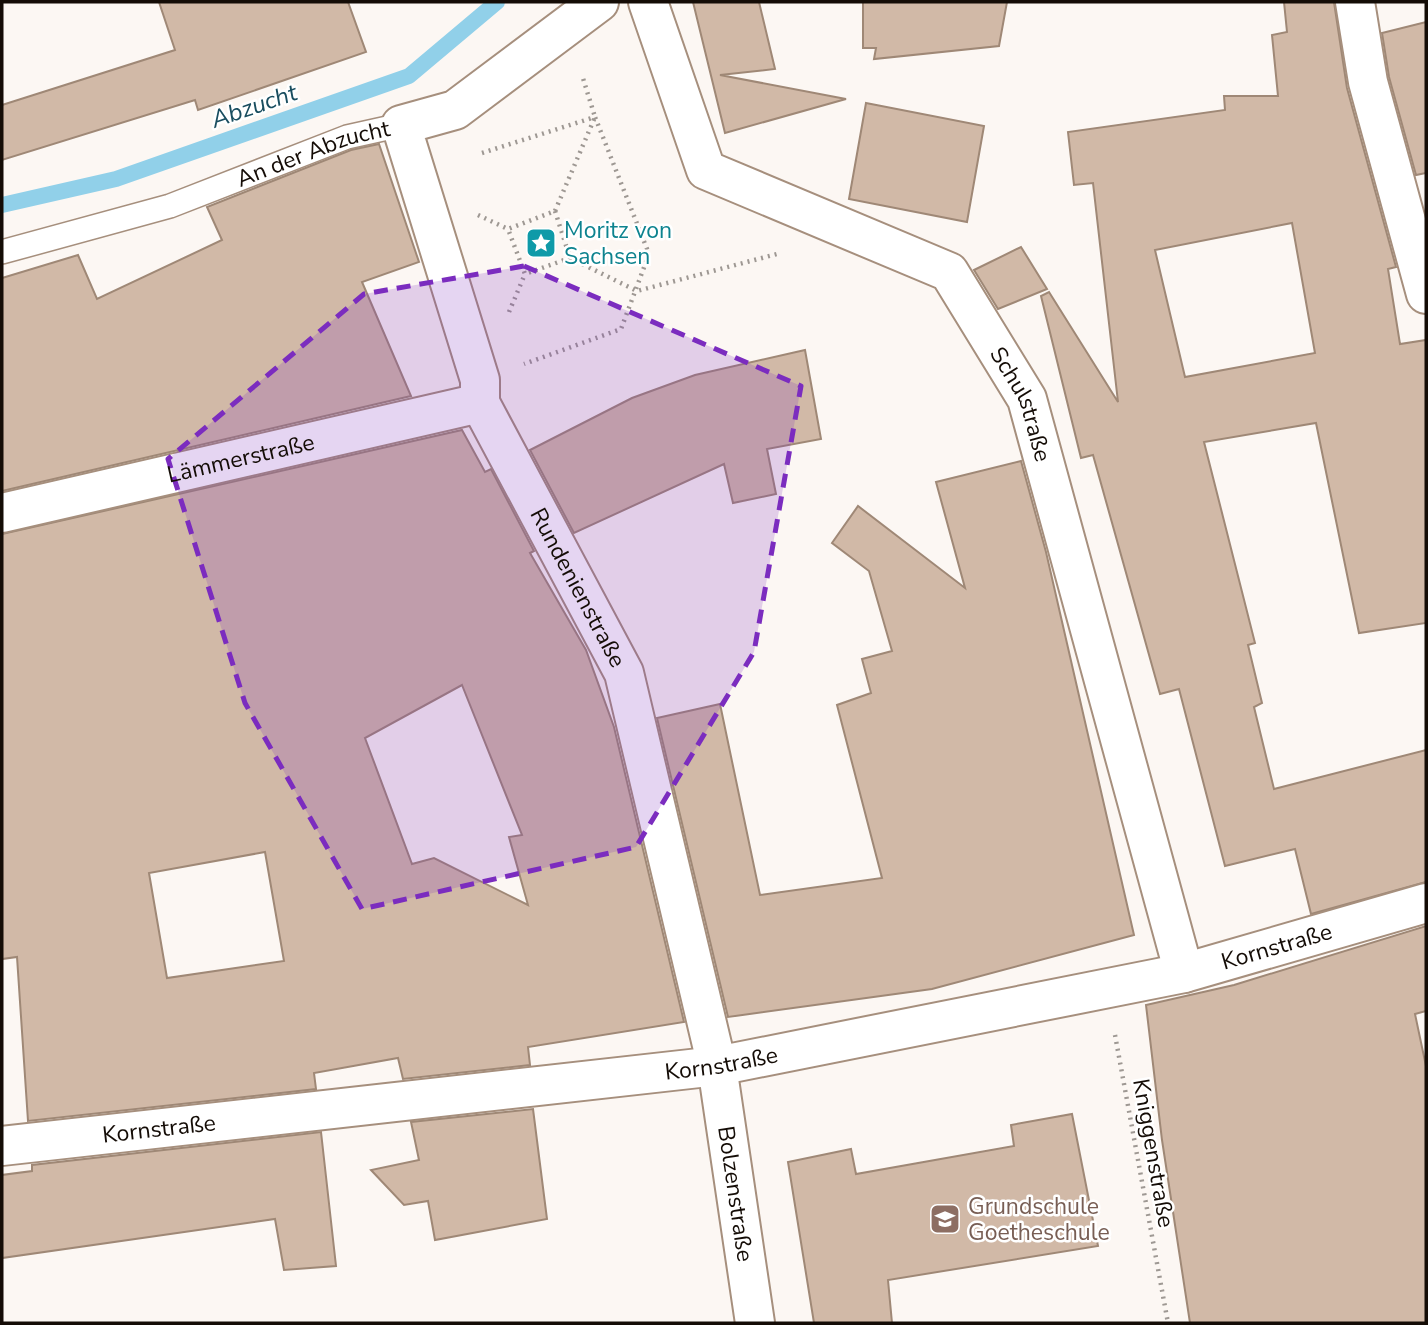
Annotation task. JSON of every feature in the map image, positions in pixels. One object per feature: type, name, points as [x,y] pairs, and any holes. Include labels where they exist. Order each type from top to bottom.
[{"type":"street","name":"An der Abzucht","points":[[401,125],[455,110],[599,2]]},
{"type":"street","name":"Schulstraße","points":[[648,2],[706,170],[949,272],[1027,399],[1184,973]]},
{"type":"street","points":[[1355,2],[1368,82],[1426,294]]},
{"type":"street","name":"Rundenienstraße","points":[[401,125],[480,391],[624,673],[717,1066]]},
{"type":"street","name":"Lämmerstraße","points":[[2,513],[480,391]]},
{"type":"street","name":"Kornstraße","points":[[2,1146],[717,1066],[1184,973],[1426,903]]},
{"type":"street","name":"Bolzenstraße","points":[[717,1066],[755,1323]]},
{"type":"lane","name":"An der Abzucht","points":[[2,252],[170,206],[347,137],[401,125]]},
{"type":"path","points":[[480,391],[621,329],[649,254],[594,117],[567,27]]},
{"type":"path","points":[[479,153],[594,117]]},
{"type":"path","points":[[594,117],[555,211],[570,258],[636,290],[797,248],[810,215]]},
{"type":"path","points":[[555,211],[509,229],[525,275],[570,258]]},
{"type":"path","name":"Kniggenstraße","points":[[1107,989],[1168,1323]]},
{"type":"highlighted area","points":[[524,266],[801,386],[754,652],[636,847],[362,909],[245,703],[168,459],[364,294]]},
{"type":"building","points":[[159,2],[348,2],[366,52],[198,110],[195,100],[2,160],[2,105],[175,50]]},
{"type":"building","points":[[693,2],[759,2],[775,69],[720,75],[846,99],[725,133]]},
{"type":"building","points":[[863,2],[1007,2],[999,46],[874,59],[876,48],[863,48]]},
{"type":"building","points":[[1284,2],[1334,2],[1347,88],[1396,267],[1388,269],[1400,344],[1426,340],[1426,623],[1359,633],[1316,423],[1204,442],[1255,643],[1248,645],[1262,703],[1254,707],[1274,789],[1426,750],[1426,882],[1311,914],[1295,849],[1225,866],[1179,689],[1160,694],[1093,455],[1081,458],[1041,296],[1049,292],[1118,402],[1093,183],[1074,185],[1068,132],[1225,110],[1224,96],[1278,96],[1272,35],[1287,32]],"holes":[[[1292,223],[1315,353],[1185,377],[1155,250]]]},
{"type":"building","points":[[1426,22],[1426,173],[1416,175],[1389,77],[1382,33]]},
{"type":"building","points":[[866,103],[984,126],[967,222],[849,199]]},
{"type":"building","points":[[379,144],[419,262],[362,282],[411,396],[2,491],[2,278],[78,255],[97,299],[222,240],[207,207],[351,150]]},
{"type":"building","points":[[1021,247],[1047,289],[998,309],[974,270]]},
{"type":"building","points":[[805,350],[821,439],[767,449],[776,494],[733,503],[724,464],[574,533],[530,450],[632,398],[695,375]]},
{"type":"building","points":[[462,430],[485,472],[491,469],[534,551],[530,553],[586,650],[614,727],[684,1022],[528,1047],[530,1065],[403,1079],[398,1058],[314,1073],[316,1089],[28,1121],[17,957],[2,959],[2,534]],"holes":[[[462,685],[522,835],[509,837],[528,905],[434,858],[412,864],[365,738]],[[265,852],[284,961],[167,978],[149,873]]]},
{"type":"building","points":[[1021,461],[1046,552],[1134,935],[932,989],[728,1017],[657,718],[720,704],[760,895],[882,878],[837,705],[871,693],[862,659],[892,651],[869,571],[832,543],[858,506],[965,588],[936,482]]},
{"type":"building","points":[[1426,926],[1426,1011],[1415,1014],[1426,1066],[1426,1323],[1190,1323],[1162,1140],[1146,1005],[1234,985]]},
{"type":"building","points":[[533,1109],[547,1219],[435,1240],[428,1201],[404,1205],[371,1170],[419,1160],[411,1122]]},
{"type":"building","name":"Grundschule Goetheschule","points":[[1072,1114],[1098,1246],[888,1280],[892,1323],[814,1323],[788,1162],[851,1149],[856,1174],[1014,1146],[1011,1125]]},
{"type":"building","points":[[321,1132],[336,1266],[284,1270],[275,1219],[2,1258],[2,1175],[32,1171],[32,1165]]},
{"type":"waterway","name":"Abzucht","points":[[2,205],[116,179],[409,76],[497,2]]},
{"type":"place","name":"Moritz von Sachsen","points":[[541,243]]},
{"type":"place","name":"Grundschule Goetheschule","points":[[945,1219]]}]
